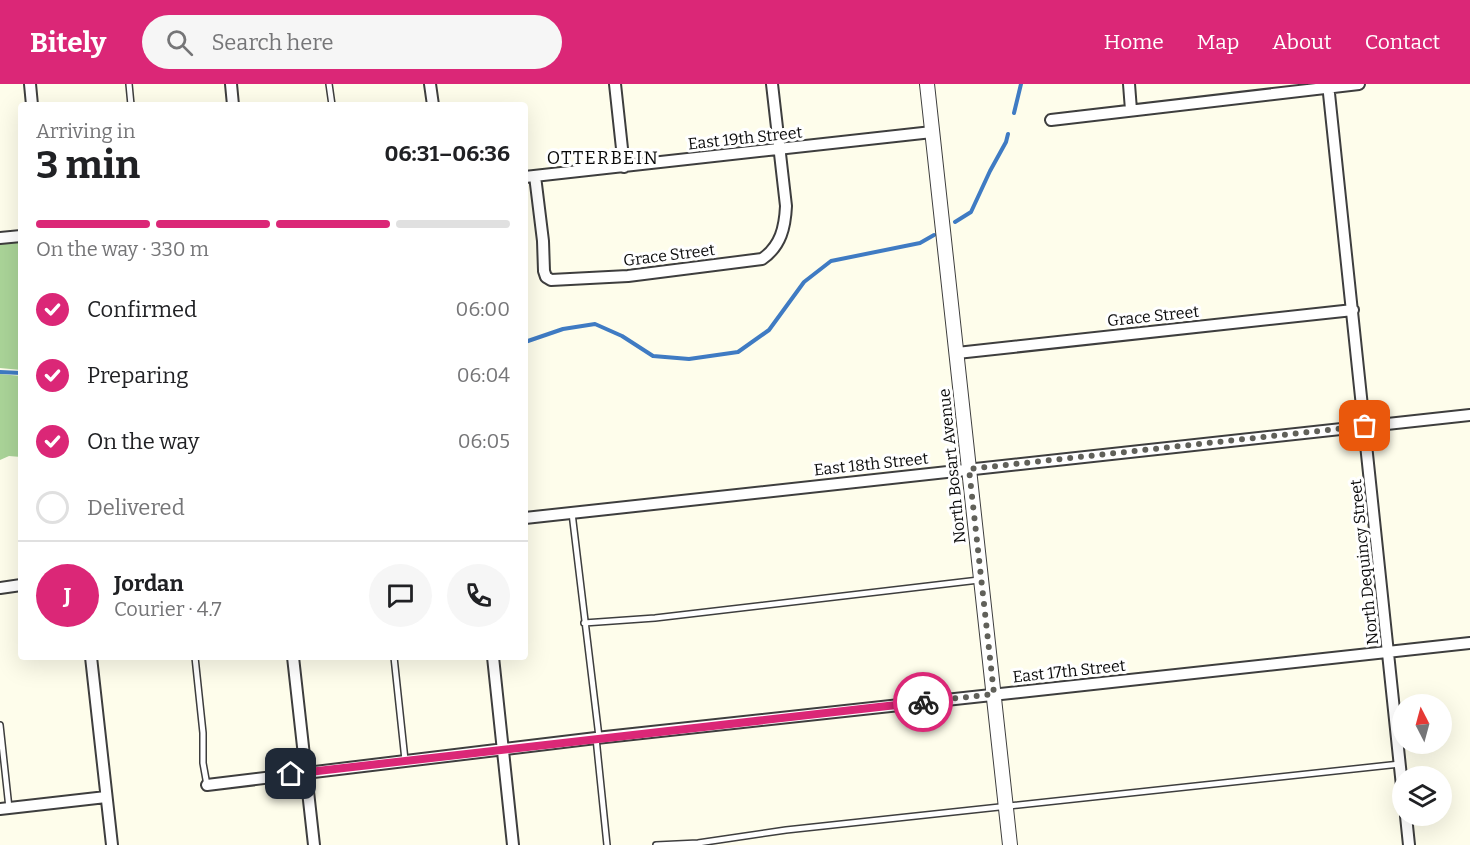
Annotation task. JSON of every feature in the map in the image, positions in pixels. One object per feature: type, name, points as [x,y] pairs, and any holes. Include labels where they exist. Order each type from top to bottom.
[{"type":"street","points":[[30,84],[32,102]]},
{"type":"street","points":[[231,84],[233,102]]},
{"type":"street","points":[[430,84],[433,102]]},
{"type":"street","points":[[615,84],[624,167]]},
{"type":"street","points":[[771,84],[779,149]]},
{"type":"street","name":"North Bosart Avenue","points":[[927,84],[1010,845]]},
{"type":"street","points":[[1129,84],[1131,110]]},
{"type":"street","points":[[1051,120],[1359,84]]},
{"type":"street","name":"North Dequincy Street","points":[[1329,86],[1400,764]]},
{"type":"street","name":"East 19th Street","points":[[530,176],[932,132]]},
{"type":"street","name":"Grace Street","points":[[530,176],[543,241],[546,277],[559,281],[628,276],[762,259],[777,245],[783,232],[786,206],[779,149]]},
{"type":"street","points":[[0,238],[18,236]]},
{"type":"street","name":"Grace Street","points":[[957,353],[1353,310]]},
{"type":"street","name":"East 18th Street","points":[[528,518],[571,511],[1470,415]]},
{"type":"street","points":[[0,588],[18,585]]},
{"type":"street","name":"East 17th Street","points":[[207,785],[503,748],[1470,643]]},
{"type":"street","points":[[91,660],[112,845]]},
{"type":"street","points":[[293,660],[314,845]]},
{"type":"street","points":[[493,660],[513,845]]},
{"type":"street","points":[[4,808],[106,797]]},
{"type":"street","points":[[1407,826],[1409,845]]},
{"type":"lane","points":[[129,84],[131,102]]},
{"type":"lane","points":[[329,84],[332,102]]},
{"type":"lane","points":[[571,511],[598,738],[607,845]]},
{"type":"lane","points":[[584,623],[655,618],[981,580]]},
{"type":"lane","points":[[195,660],[203,733],[203,763],[207,785]]},
{"type":"lane","points":[[394,660],[405,760]]},
{"type":"lane","points":[[0,725],[4,808]]},
{"type":"lane","points":[[656,845],[698,843],[786,830],[1400,764]]},
{"type":"green space","points":[[18,239],[18,370],[0,368],[0,241]]},
{"type":"green space","points":[[0,374],[18,376],[18,457],[9,456],[0,460]]},
{"type":"waterway","points":[[1014,113],[1021,84]]},
{"type":"waterway","points":[[955,222],[971,212],[1008,134]]},
{"type":"waterway","points":[[528,341],[563,329],[595,324],[622,336],[653,356],[689,359],[738,352],[769,330],[804,282],[831,261],[920,243],[934,235]]},
{"type":"waterway","points":[[0,372],[18,373]]},
{"type":"way so far","points":[[923,702],[994,694],[969,469],[1365,426]]},
{"type":"district","name":"OTTERBEIN","points":[[603,158]]},
{"type":"route","points":[[291,774],[555,742],[923,702]]}]
